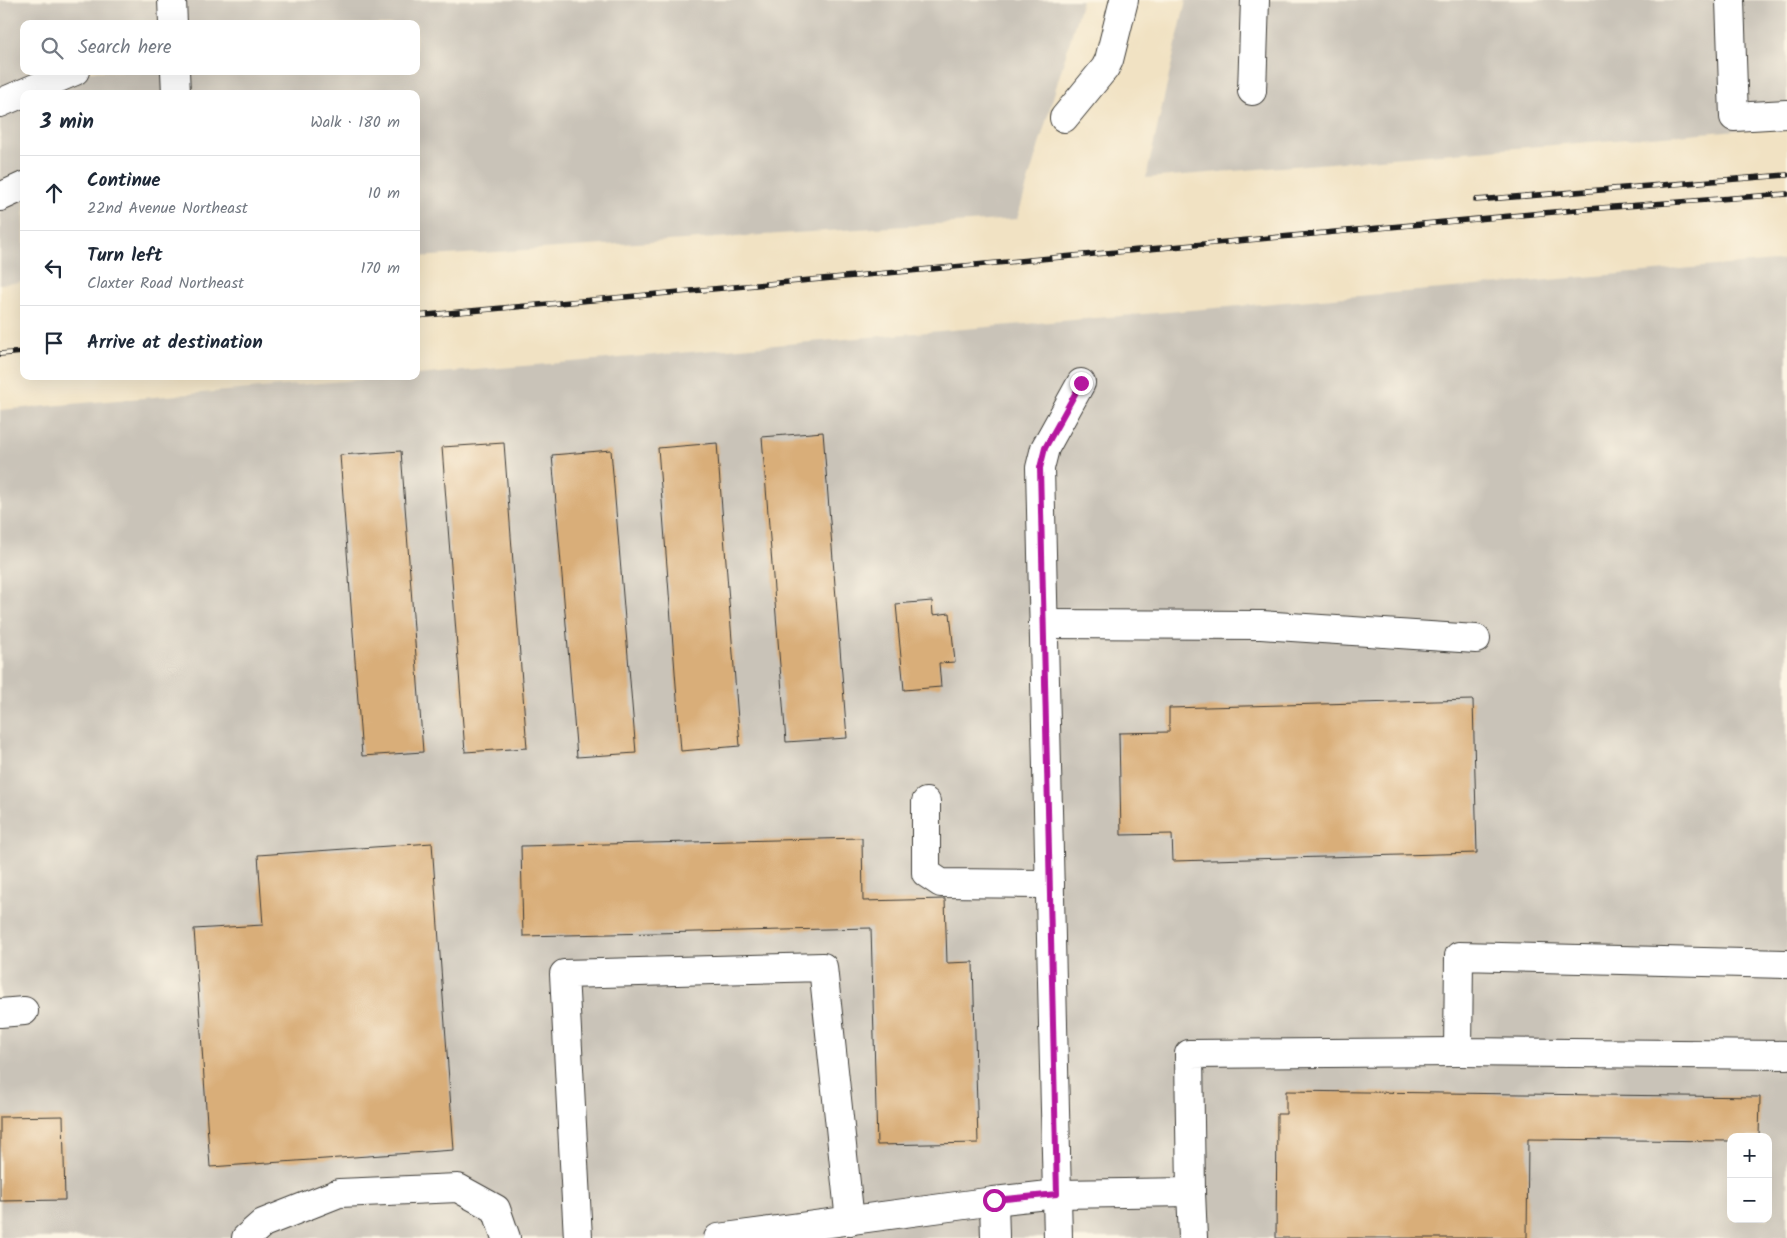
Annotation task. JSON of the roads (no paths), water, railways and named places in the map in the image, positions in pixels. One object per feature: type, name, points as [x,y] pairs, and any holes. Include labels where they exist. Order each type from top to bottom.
[{"type":"street","points":[[172,0],[173,20]]},
{"type":"street","points":[[1064,118],[1105,68],[1124,0]]},
{"type":"street","points":[[1252,92],[1255,0]]},
{"type":"street","points":[[1730,0],[1734,117],[1787,114]]},
{"type":"street","points":[[31,90],[66,75]]},
{"type":"street","points":[[175,75],[176,90]]},
{"type":"street","points":[[0,103],[20,95]]},
{"type":"street","points":[[0,197],[20,188]]},
{"type":"street","points":[[1058,1238],[1040,468],[1045,448],[1081,383]]},
{"type":"street","points":[[1043,624],[1261,625],[1476,639]]},
{"type":"street","points":[[926,802],[926,873],[941,883],[1050,884]]},
{"type":"street","points":[[1458,1052],[1459,956],[1787,964]]},
{"type":"street","points":[[578,1238],[564,974],[823,967],[850,1221]]},
{"type":"street","points":[[1193,1238],[1189,1054],[1458,1052],[1787,1055]]},
{"type":"street","points":[[246,1238],[263,1223],[338,1193],[458,1188],[496,1208],[506,1238]]},
{"type":"street","points":[[725,1238],[994,1200],[1057,1194],[1192,1192]]},
{"type":"street","points":[[994,1200],[995,1238]]},
{"type":"railway","points":[[1476,200],[1787,175]]},
{"type":"railway","points":[[420,316],[1587,209],[1787,194]]},
{"type":"railway","points":[[0,354],[20,352]]}]
